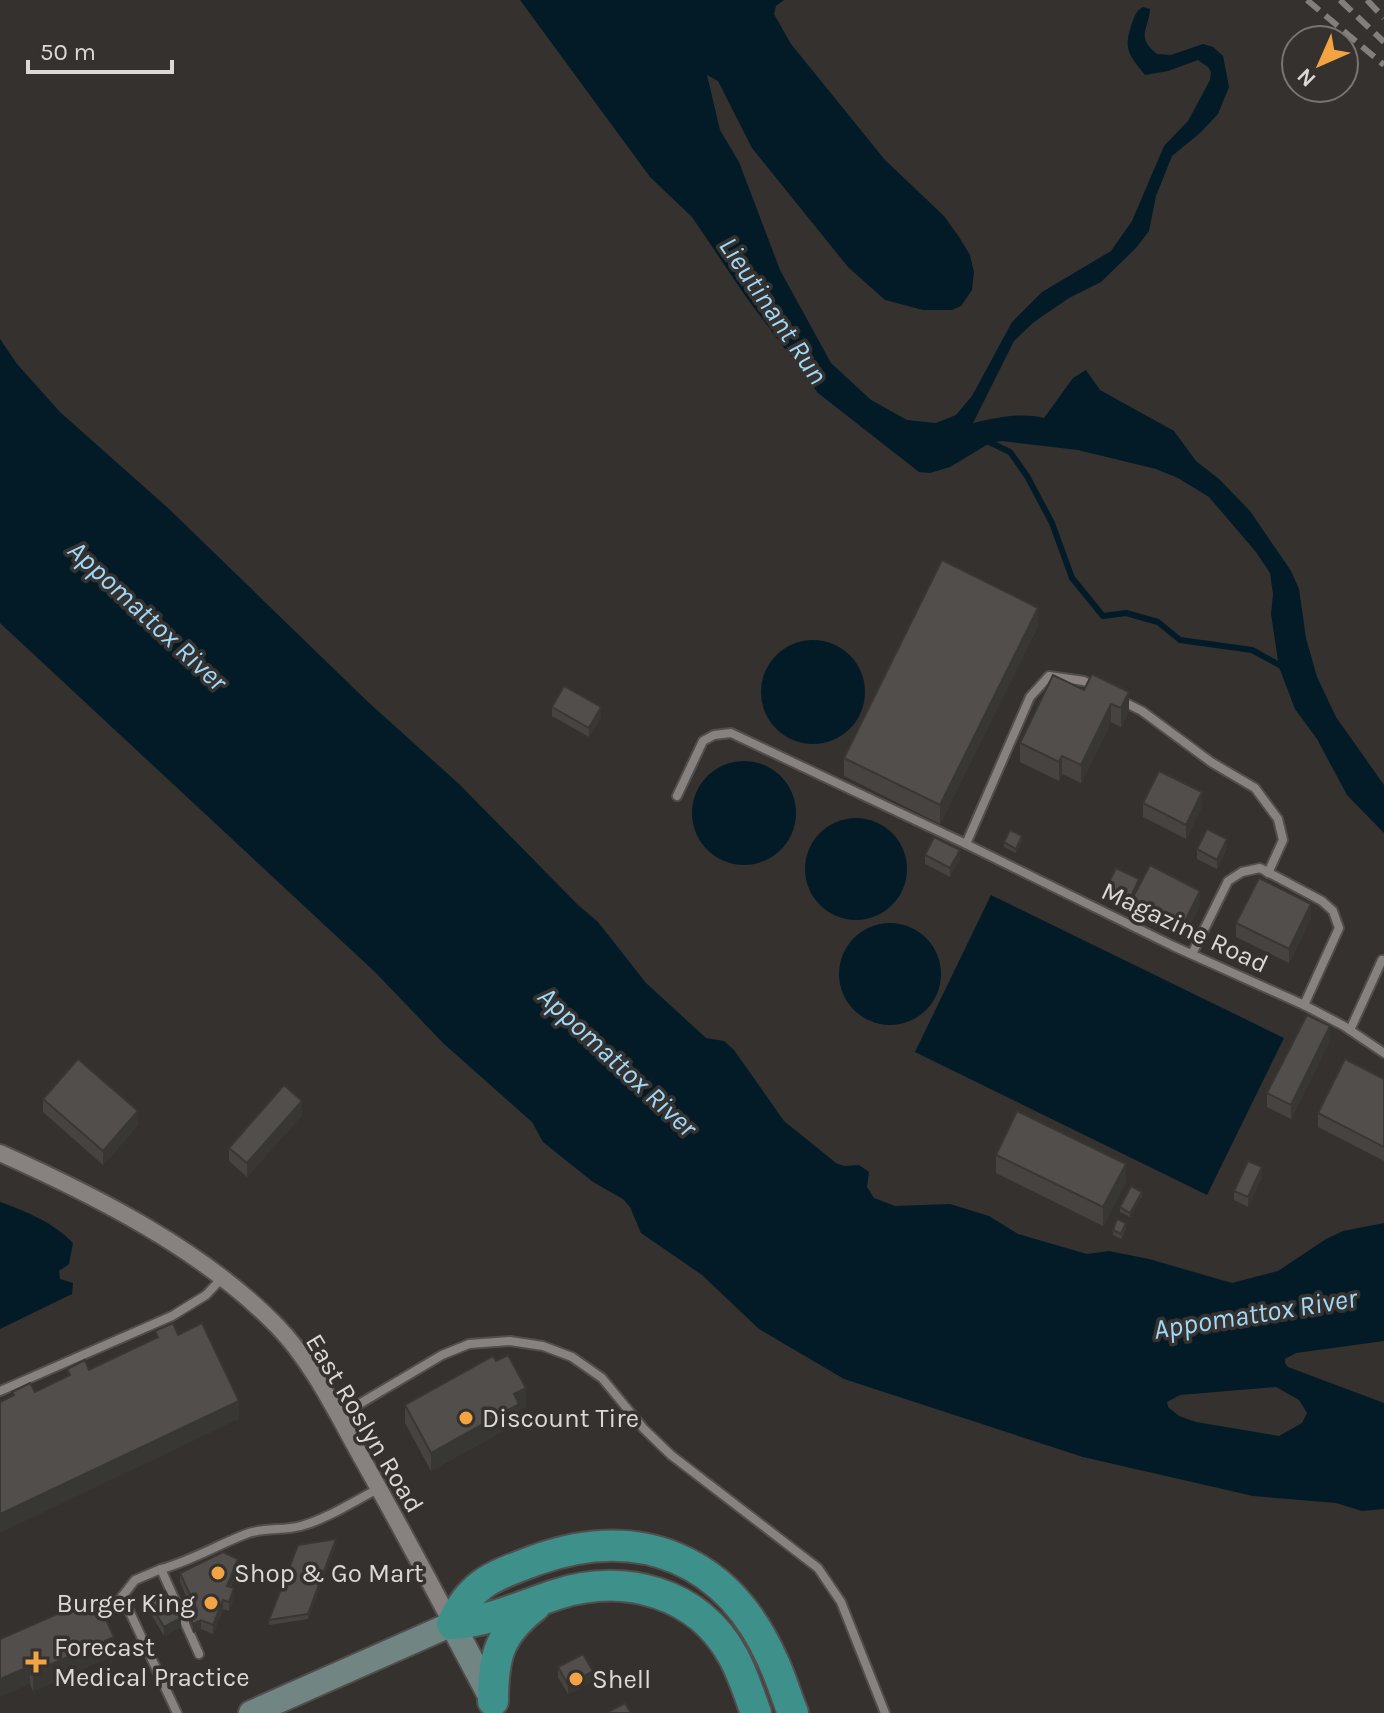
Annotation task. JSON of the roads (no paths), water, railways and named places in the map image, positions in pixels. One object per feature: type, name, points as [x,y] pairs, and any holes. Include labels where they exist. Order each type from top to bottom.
[{"type":"highway","points":[[452,1624],[462,1602],[477,1585],[527,1564],[563,1551],[597,1545],[650,1549],[697,1570],[719,1585],[739,1605],[773,1660],[793,1713]]},
{"type":"highway","points":[[452,1624],[481,1620],[589,1585],[641,1587],[688,1607],[721,1638],[732,1655],[756,1713]]},
{"type":"highway","points":[[497,1707],[493,1673],[501,1644],[512,1625],[544,1599]]},
{"type":"main road","points":[[251,1713],[452,1624],[497,1707]]},
{"type":"street","name":"East Roslyn Road","points":[[0,1153],[61,1180],[164,1239],[223,1277],[279,1328],[339,1416],[452,1624]]},
{"type":"lane","points":[[966,844],[1030,697],[1049,676],[1084,681],[1142,711],[1211,762],[1255,788],[1278,819],[1283,840],[1268,873]]},
{"type":"lane","name":"Magazine Road","points":[[677,796],[703,741],[714,735],[731,733],[1304,1005],[1384,1053]]},
{"type":"lane","points":[[1192,954],[1228,881],[1242,872],[1260,868],[1322,901],[1333,911],[1339,928],[1304,1005]]},
{"type":"lane","points":[[1350,1030],[1382,960]]},
{"type":"lane","points":[[0,1391],[172,1316],[206,1295],[223,1277]]},
{"type":"lane","points":[[339,1416],[442,1355],[469,1344],[510,1341],[543,1346],[572,1357],[602,1378],[644,1429],[671,1455],[818,1568],[841,1602],[885,1713]]},
{"type":"lane","points":[[117,1603],[135,1580],[262,1529],[297,1528],[379,1489]]},
{"type":"lane","points":[[161,1569],[199,1654]]},
{"type":"lane","points":[[81,1612],[107,1601],[126,1604],[177,1713]]},
{"type":"water","points":[[520,0],[784,0],[776,6],[774,14],[791,44],[885,160],[944,216],[970,255],[974,272],[972,290],[961,306],[952,310],[923,310],[885,300],[848,267],[752,148],[718,81],[707,75],[720,130],[739,162],[780,270],[831,363],[871,400],[907,420],[936,423],[956,415],[972,396],[1012,322],[1042,292],[1111,251],[1132,221],[1164,146],[1188,121],[1210,80],[1208,67],[1198,60],[1168,71],[1145,75],[1131,56],[1128,46],[1129,32],[1137,12],[1143,7],[1150,9],[1145,37],[1157,54],[1171,55],[1203,44],[1213,47],[1223,56],[1229,87],[1218,114],[1172,156],[1156,196],[1149,231],[1101,282],[1069,298],[1034,322],[1014,341],[973,423],[1017,416],[1044,418],[1073,378],[1086,370],[1100,390],[1174,431],[1196,461],[1219,479],[1250,511],[1291,571],[1299,589],[1306,638],[1317,677],[1336,717],[1384,785],[1384,833],[1347,795],[1317,739],[1295,709],[1279,667],[1271,614],[1273,594],[1270,573],[1209,497],[1156,469],[1078,450],[1002,441],[990,443],[950,467],[930,473],[919,472],[818,393],[746,297],[692,217],[650,177]]},
{"type":"water","name":"Appomattox River","points":[[0,339],[17,364],[60,412],[169,509],[367,701],[459,784],[598,922],[646,983],[706,1038],[724,1041],[734,1050],[784,1121],[836,1163],[859,1165],[869,1172],[867,1187],[874,1198],[895,1206],[950,1204],[989,1216],[1018,1234],[1087,1254],[1109,1251],[1149,1259],[1232,1283],[1278,1271],[1343,1231],[1384,1223],[1384,1341],[1296,1353],[1285,1359],[1285,1363],[1288,1367],[1384,1403],[1384,1509],[1362,1511],[1336,1503],[1253,1496],[1083,1457],[844,1379],[759,1329],[702,1275],[641,1233],[630,1207],[623,1199],[593,1182],[543,1142],[532,1122],[443,1043],[375,972],[0,623]],"holes":[[[1276,1387],[1299,1400],[1307,1413],[1302,1423],[1279,1436],[1196,1422],[1179,1416],[1168,1407],[1167,1402],[1180,1395]]]},
{"type":"water","points":[[813,640],[833,644],[856,663],[865,692],[861,712],[842,735],[813,744],[793,740],[770,721],[761,692],[765,672],[784,649]]},
{"type":"water","points":[[744,761],[764,765],[781,776],[792,793],[796,813],[792,833],[781,850],[764,861],[744,865],[724,861],[707,850],[696,833],[692,813],[696,793],[707,776],[724,765]]},
{"type":"water","points":[[856,818],[876,822],[892,833],[903,849],[907,869],[903,889],[892,905],[876,916],[856,920],[836,916],[820,905],[809,889],[805,869],[809,849],[820,833],[836,822]]},
{"type":"water","points":[[991,895],[1284,1038],[1207,1195],[915,1052]]},
{"type":"water","points":[[890,923],[909,927],[926,938],[937,955],[941,974],[937,993],[926,1010],[909,1021],[890,1025],[871,1021],[854,1010],[843,993],[839,974],[843,955],[854,938],[871,927]]},
{"type":"water","points":[[0,1202],[39,1218],[73,1243],[69,1264],[59,1271],[60,1279],[73,1283],[72,1294],[0,1329]]},
{"type":"waterway","name":"Lieutinant Run","points":[[985,440],[1010,452],[1027,476],[1052,523],[1072,578],[1103,616],[1126,613],[1158,622],[1180,640],[1252,650],[1285,668]]},
{"type":"railway","points":[[1307,0],[1384,65]]},
{"type":"railway","points":[[1340,0],[1384,42]]},
{"type":"railway","points":[[1367,0],[1384,18]]},
{"type":"place","name":"Discount Tire","points":[[466,1418]]},
{"type":"place","name":"Shop & Go Mart","points":[[218,1573]]},
{"type":"place","name":"Burger King","points":[[211,1603]]},
{"type":"place","name":"Forecast Medical Practice","points":[[36,1662]]},
{"type":"place","name":"Shell","points":[[576,1679]]}]
